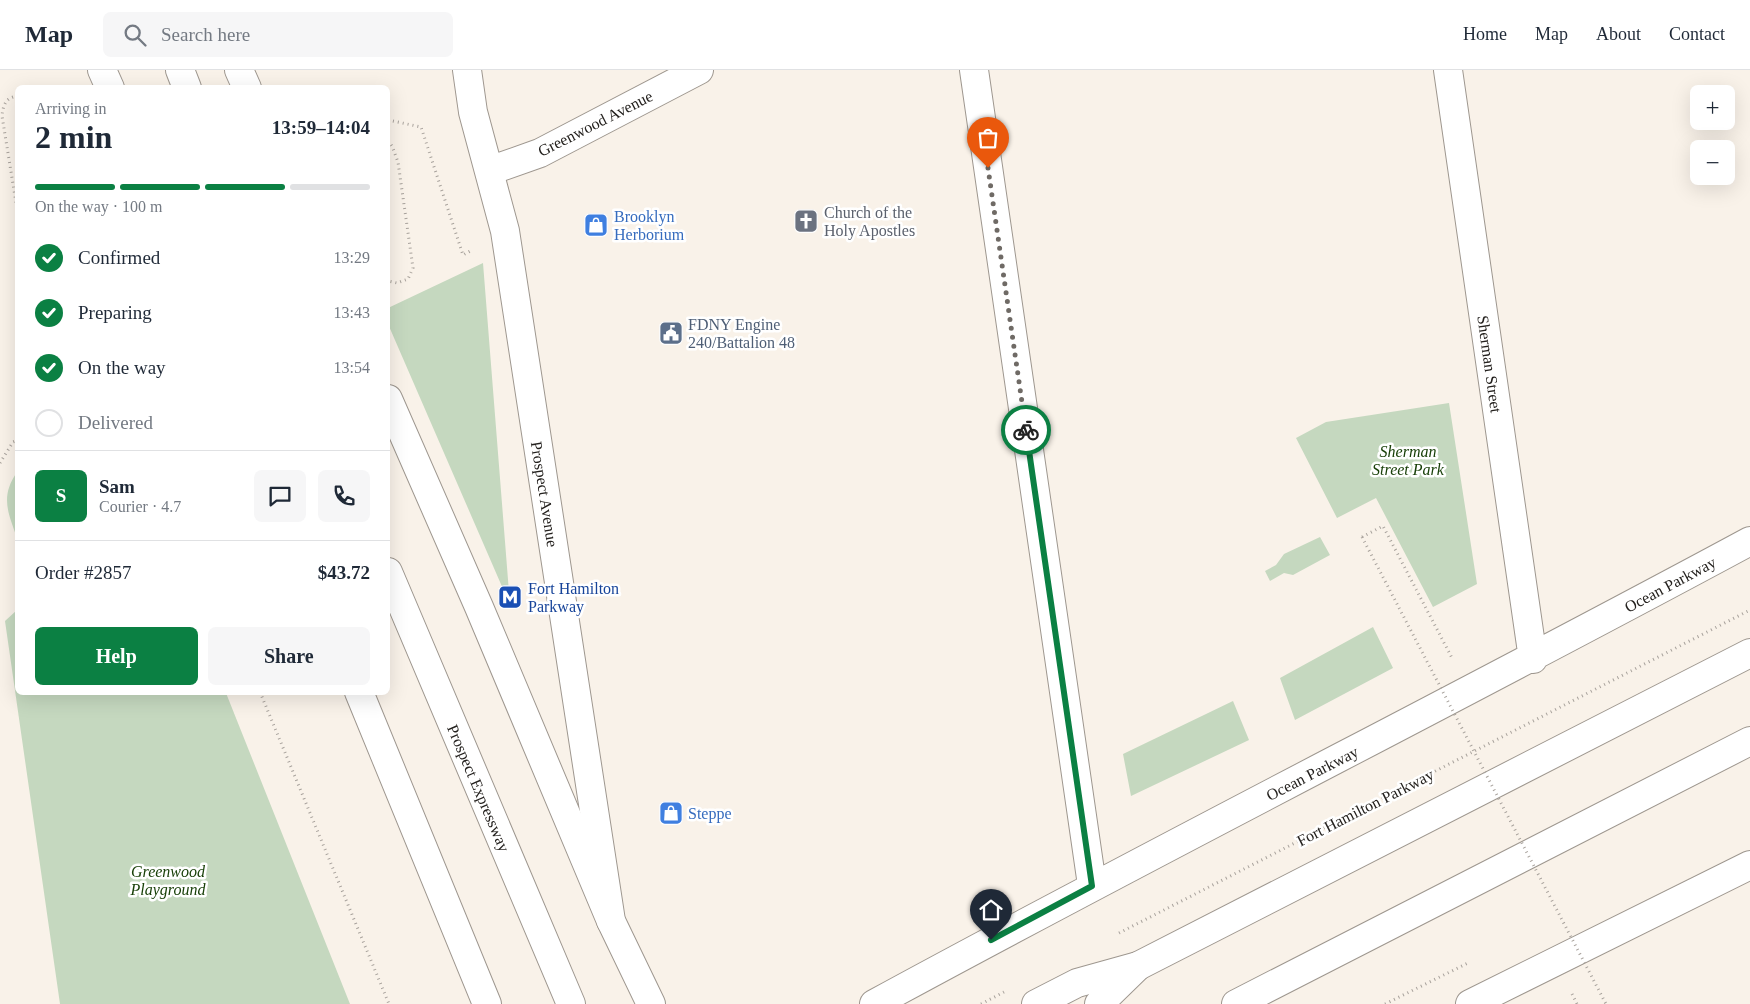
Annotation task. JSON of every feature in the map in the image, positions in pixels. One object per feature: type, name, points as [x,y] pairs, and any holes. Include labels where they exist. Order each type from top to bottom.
[{"type":"main road","points":[[102,70],[109,85]]},
{"type":"main road","points":[[180,70],[186,85]]},
{"type":"main road","points":[[239,70],[246,85]]},
{"type":"main road","name":"Prospect Avenue","points":[[467,70],[473,112],[505,231],[611,921]]},
{"type":"main road","name":"Greenwood Avenue","points":[[489,171],[540,153],[699,70]]},
{"type":"main road","points":[[974,70],[1092,886]]},
{"type":"main road","name":"Sherman Street","points":[[1448,70],[1533,659]]},
{"type":"main road","points":[[390,404],[479,607],[611,921],[651,1004]]},
{"type":"main road","name":"Ocean Parkway","points":[[874,1004],[1092,886],[1533,659],[1750,541]]},
{"type":"main road","name":"Prospect Expressway","points":[[390,577],[571,1004]]},
{"type":"main road","points":[[1036,1004],[1077,983],[1138,966],[1750,653]]},
{"type":"main road","points":[[361,695],[487,1004]]},
{"type":"main road","points":[[1236,1004],[1750,741]]},
{"type":"main road","points":[[1481,1002],[1750,865]]},
{"type":"main road","points":[[1099,1004],[1138,966]]},
{"type":"path","points":[[15,96],[4,104],[2,116],[15,196]]},
{"type":"path","points":[[390,120],[421,127],[463,255],[475,248]]},
{"type":"path","points":[[390,144],[398,162],[413,268],[408,279],[397,283],[390,281]]},
{"type":"path","points":[[0,463],[15,441]]},
{"type":"path","points":[[1452,658],[1383,526],[1362,537],[1606,1004]]},
{"type":"path","name":"Fort Hamilton Parkway","points":[[1114,936],[1750,610]]},
{"type":"path","points":[[261,695],[389,1004]]},
{"type":"path","points":[[981,1004],[1008,990]]},
{"type":"path","points":[[1572,994],[1577,1004]]},
{"type":"green space","points":[[483,263],[510,605],[390,329],[390,307]]},
{"type":"green space","name":"Sherman Street Park","points":[[1449,403],[1477,584],[1433,607],[1376,498],[1337,518],[1296,438],[1326,422]]},
{"type":"green space","points":[[15,476],[15,532],[7,505],[7,497]]},
{"type":"green space","points":[[1320,537],[1330,555],[1293,575],[1284,573],[1270,581],[1265,571],[1276,565],[1284,554]]},
{"type":"green space","name":"Greenwood Playground","points":[[15,612],[15,691],[5,621]]},
{"type":"green space","points":[[1373,627],[1393,668],[1295,720],[1280,678]]},
{"type":"green space","name":"Greenwood Playground","points":[[16,695],[227,695],[350,1004],[60,1004]]},
{"type":"green space","points":[[1233,701],[1249,740],[1131,796],[1123,754]]},
{"type":"way so far","points":[[988,168],[1026,430]]},
{"type":"place","name":"Church of the Holy Apostles","points":[[806,221]]},
{"type":"place","name":"Brooklyn Herborium","points":[[596,225]]},
{"type":"place","name":"FDNY Engine 240/Battalion 48","points":[[671,333]]},
{"type":"place","name":"Fort Hamilton Parkway","points":[[510,597]]},
{"type":"place","name":"Steppe","points":[[671,813]]},
{"type":"route","points":[[991,940],[1092,886],[1026,430]]}]
